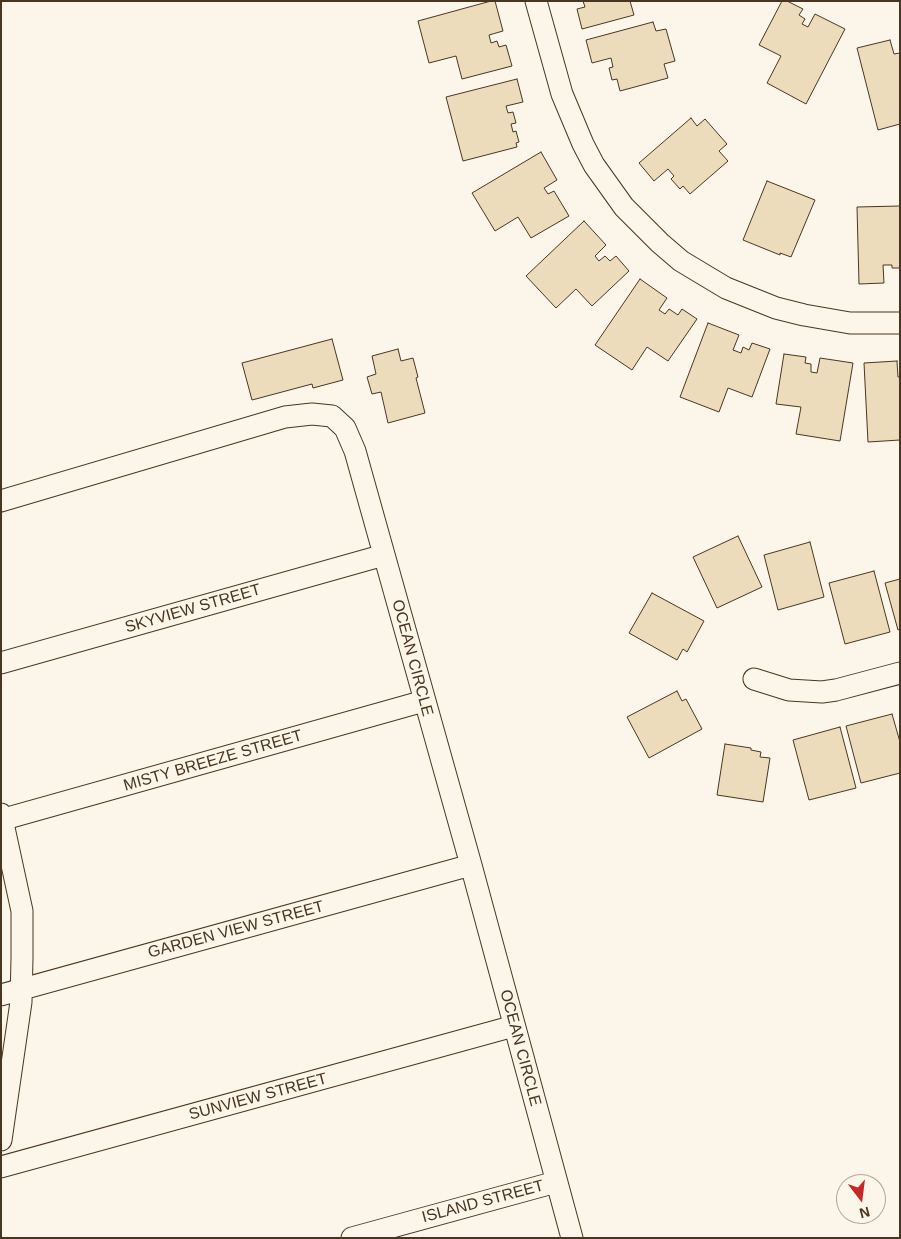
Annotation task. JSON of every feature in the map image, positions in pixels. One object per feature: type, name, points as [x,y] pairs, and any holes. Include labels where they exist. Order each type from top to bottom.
[{"type":"street","points":[[536,1],[562,94],[594,166],[624,207],[660,243],[681,261],[726,288],[776,308],[804,316],[850,323],[900,323]]},
{"type":"street","name":"OCEAN CIRCLE","points":[[1,501],[285,417],[312,414],[332,416],[345,428],[355,451],[471,865],[572,1238]]},
{"type":"street","name":"SKYVIEW STREET","points":[[1,663],[384,555]]},
{"type":"street","points":[[754,679],[789,690],[822,692],[900,673]]},
{"type":"street","name":"MISTY BREEZE STREET","points":[[2,818],[424,701]]},
{"type":"street","points":[[1,1140],[11,992],[22,911],[2,818]]},
{"type":"street","name":"GARDEN VIEW STREET","points":[[11,992],[471,865]]},
{"type":"street","name":"SUNVIEW STREET","points":[[1,1167],[514,1026]]},
{"type":"street","name":"ISLAND STREET","points":[[352,1238],[556,1182]]},
{"type":"building","points":[[495,1],[503,31],[489,35],[491,43],[497,41],[499,47],[506,45],[512,66],[462,79],[456,56],[429,63],[418,21]]},
{"type":"building","points":[[583,1],[630,1],[634,15],[582,29],[577,9],[585,7]]},
{"type":"building","points":[[782,1],[787,1],[803,9],[799,15],[805,19],[802,24],[808,27],[815,14],[845,29],[806,104],[767,83],[781,56],[759,45]]},
{"type":"building","points":[[653,22],[656,31],[666,29],[675,61],[664,64],[668,78],[620,91],[617,79],[612,80],[609,68],[613,67],[611,58],[592,63],[586,40]]},
{"type":"building","points":[[890,40],[894,54],[900,53],[900,124],[878,130],[857,48]]},
{"type":"building","points":[[517,79],[523,102],[506,106],[508,113],[513,112],[516,123],[511,124],[513,132],[516,131],[519,142],[516,143],[517,147],[463,161],[446,97]]},
{"type":"building","points":[[691,118],[697,126],[705,119],[727,144],[719,151],[728,161],[690,194],[683,186],[680,189],[671,179],[674,176],[668,169],[654,181],[639,163]]},
{"type":"building","points":[[541,152],[557,180],[544,188],[548,194],[554,191],[569,216],[531,238],[518,217],[495,231],[472,193]]},
{"type":"building","points":[[767,181],[815,200],[791,257],[780,253],[780,255],[743,240]]},
{"type":"building","points":[[900,206],[900,268],[892,268],[892,265],[883,265],[884,283],[859,284],[857,207]]},
{"type":"building","points":[[584,221],[606,245],[595,256],[599,261],[605,256],[610,261],[616,256],[629,271],[592,306],[576,289],[556,308],[526,276]]},
{"type":"building","points":[[640,279],[667,298],[659,310],[665,314],[669,309],[678,315],[682,309],[697,319],[668,361],[647,347],[632,370],[595,345]]},
{"type":"building","points":[[708,323],[739,335],[733,350],[741,353],[743,347],[749,350],[752,343],[770,349],[752,397],[728,388],[719,412],[680,397]]},
{"type":"building","points":[[332,339],[343,380],[313,388],[312,384],[252,400],[242,363]]},
{"type":"building","points":[[398,349],[401,361],[413,358],[425,413],[388,423],[381,392],[372,394],[367,377],[376,374],[372,356]]},
{"type":"building","points":[[784,354],[806,357],[805,363],[811,364],[811,372],[817,373],[820,358],[853,363],[840,441],[796,434],[801,407],[776,404]]},
{"type":"building","points":[[897,361],[898,377],[900,377],[900,440],[868,442],[864,363]]},
{"type":"building","points":[[738,536],[762,587],[717,608],[693,557]]},
{"type":"building","points":[[810,542],[824,597],[778,610],[764,555]]},
{"type":"building","points":[[874,571],[890,632],[845,644],[829,583]]},
{"type":"building","points":[[900,579],[900,629],[898,630],[885,583]]},
{"type":"building","points":[[652,593],[704,621],[687,652],[683,649],[677,660],[629,633]]},
{"type":"building","points":[[677,691],[682,701],[686,699],[702,729],[649,758],[627,717]]},
{"type":"building","points":[[892,714],[900,742],[900,773],[861,783],[846,726]]},
{"type":"building","points":[[840,727],[856,788],[809,800],[793,740]]},
{"type":"building","points":[[725,744],[751,748],[751,750],[761,752],[760,757],[770,758],[763,802],[717,795]]}]
